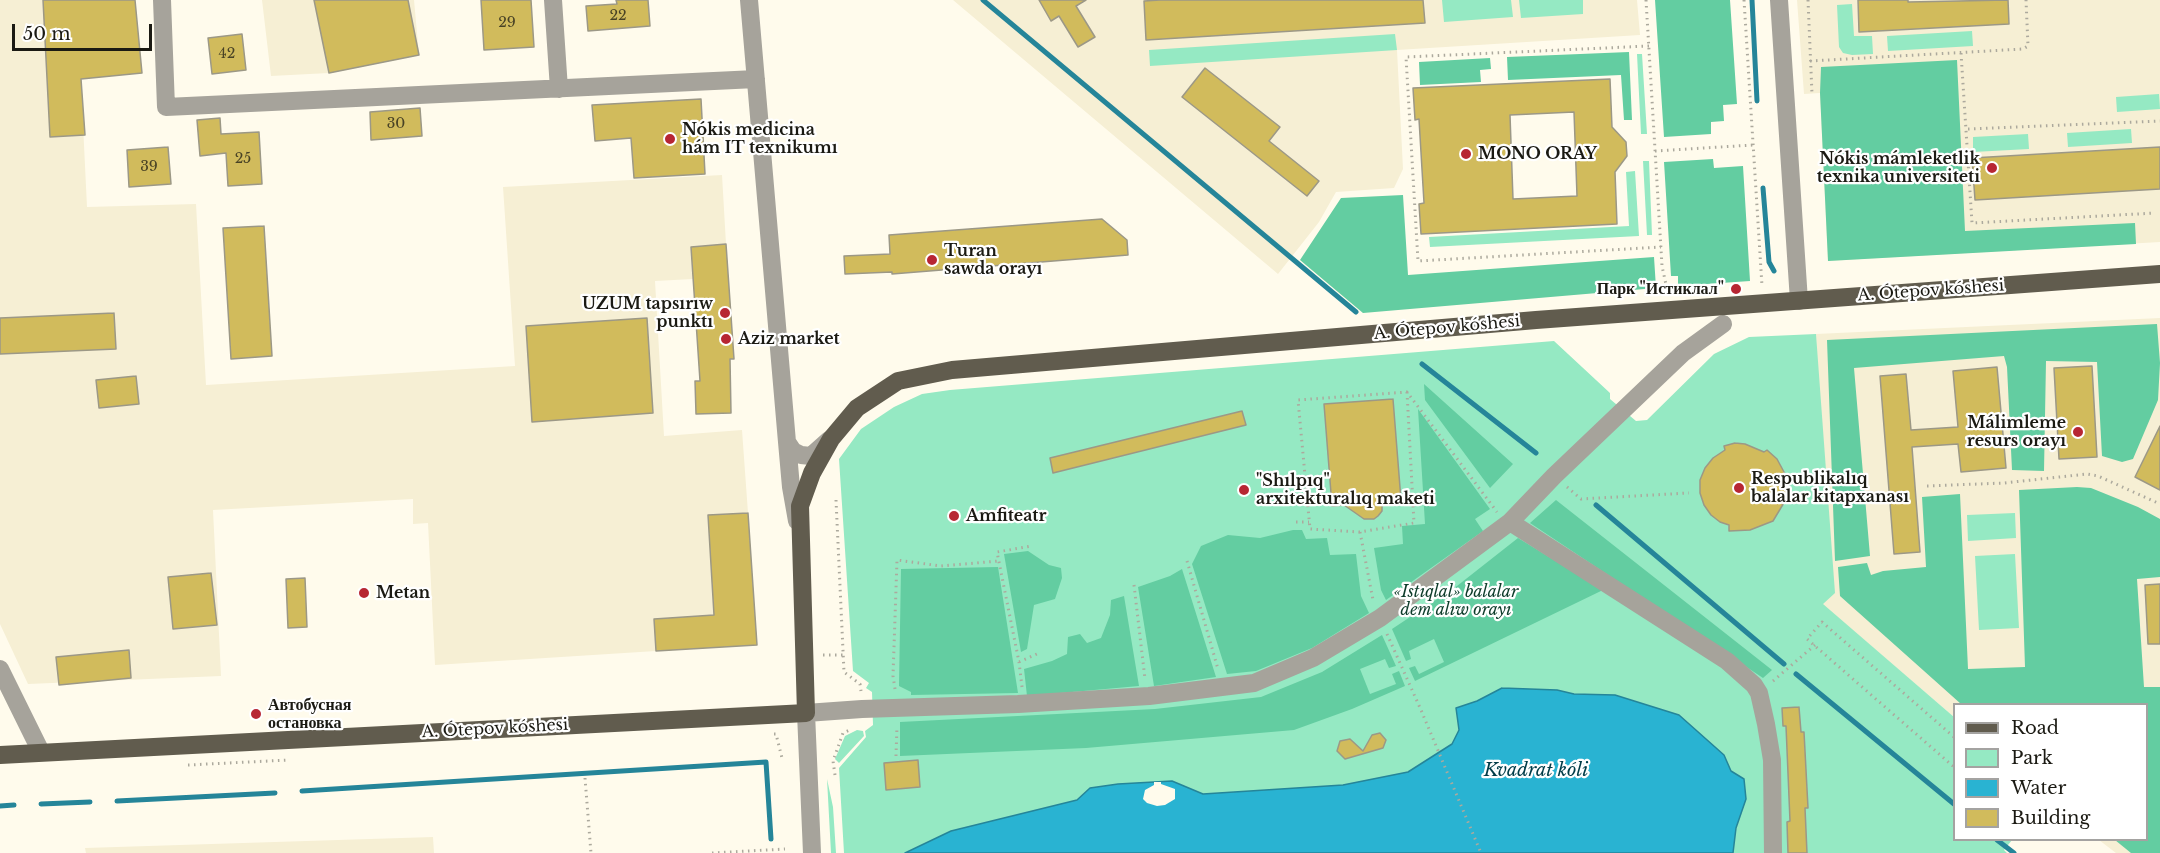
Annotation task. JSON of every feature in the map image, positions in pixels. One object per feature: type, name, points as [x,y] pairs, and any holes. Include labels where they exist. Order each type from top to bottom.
[{"type":"main road","name":"A. Ótepov kóshesi","points":[[799,530],[800,506],[812,473],[831,439],[857,408],[898,381],[952,370],[1536,320],[2160,274]]},
{"type":"main road","points":[[799,530],[806,713]]},
{"type":"main road","name":"A. Ótepov kóshesi","points":[[0,754],[806,713]]},
{"type":"street","points":[[162,0],[166,107],[756,79]]},
{"type":"street","points":[[553,0],[559,89]]},
{"type":"street","points":[[749,0],[786,442],[799,530]]},
{"type":"street","points":[[1779,0],[1799,301]]},
{"type":"street","points":[[812,853],[806,713],[1023,704],[1147,696],[1254,683],[1313,658],[1380,618],[1510,522],[1554,476],[1683,353],[1723,324]]},
{"type":"street","points":[[786,442],[793,451],[811,456],[831,439]]},
{"type":"street","points":[[1510,522],[1727,660],[1754,685],[1766,724],[1772,760],[1773,853]]},
{"type":"street","points":[[0,669],[41,752]]},
{"type":"path","points":[[1646,0],[1662,266],[1668,290]]},
{"type":"path","points":[[1744,0],[1762,286]]},
{"type":"path","points":[[1808,0],[1812,94]]},
{"type":"path","points":[[1810,61],[2023,49],[2028,46],[2026,0]]},
{"type":"path","points":[[1649,46],[1406,57],[1406,69],[1418,261],[1661,247]]},
{"type":"path","points":[[1961,53],[1972,223],[2155,213]]},
{"type":"path","points":[[1968,129],[2160,121]]},
{"type":"path","points":[[1655,151],[1753,145]]},
{"type":"path","points":[[1407,392],[1414,523],[1359,532],[1310,529],[1298,400],[1407,392]]},
{"type":"path","points":[[1407,392],[1495,510],[1510,522]]},
{"type":"path","points":[[1927,486],[2004,483],[2087,474],[2098,476],[2160,504]]},
{"type":"path","points":[[1554,476],[1581,499],[1689,493]]},
{"type":"path","points":[[836,500],[844,672],[860,684]]},
{"type":"path","points":[[1296,522],[1310,522]]},
{"type":"path","points":[[1359,532],[1372,597],[1481,853]]},
{"type":"path","points":[[1023,704],[1019,662],[997,552],[1032,546]]},
{"type":"path","points":[[896,756],[898,708],[893,676],[897,560],[941,566],[999,561]]},
{"type":"path","points":[[1187,561],[1224,687]]},
{"type":"path","points":[[1134,585],[1147,696]]},
{"type":"path","points":[[1953,736],[1822,622],[1807,639],[1953,766]]},
{"type":"path","points":[[1758,693],[1815,645]]},
{"type":"path","points":[[1019,662],[1039,653]]},
{"type":"path","points":[[821,656],[843,655]]},
{"type":"path","points":[[835,775],[833,761],[843,733],[853,729]]},
{"type":"path","points":[[585,778],[591,853]]},
{"type":"path","points":[[712,853],[785,849]]},
{"type":"shaded area","points":[[0,0],[77,0],[87,207],[196,204],[206,385],[515,366],[503,187],[722,175],[726,244],[691,247],[693,279],[655,281],[664,436],[742,430],[748,513],[708,516],[714,615],[654,619],[656,651],[435,665],[428,523],[413,524],[413,499],[213,510],[221,676],[28,684],[0,624]]},
{"type":"shaded area","points":[[262,0],[414,0],[419,55],[329,73],[271,76]]},
{"type":"shaded area","points":[[953,0],[1637,0],[1640,35],[1397,50],[1403,169],[1394,188],[1336,192],[1319,222],[1278,274]]},
{"type":"shaded area","name":"Nókis mámleketlik texnika universiteti","points":[[1797,0],[2160,0],[2160,242],[1828,261],[1820,93],[1804,94]]},
{"type":"shaded area","points":[[2160,318],[2160,853],[2116,853],[2100,841],[2148,841],[2148,703],[1953,703],[1953,716],[1822,604],[1816,334]]},
{"type":"shaded area","points":[[433,837],[434,853],[86,853],[85,848]]},
{"type":"green space","points":[[1442,0],[1511,0],[1513,17],[1444,22]]},
{"type":"green space","points":[[1519,0],[1583,0],[1583,14],[1521,18]]},
{"type":"green space","points":[[1655,0],[1730,0],[1737,104],[1723,105],[1724,121],[1711,122],[1711,134],[1664,137]]},
{"type":"green space","points":[[1852,4],[1854,36],[1872,36],[1873,54],[1852,55],[1843,53],[1839,47],[1837,5]]},
{"type":"green space","points":[[1972,31],[1973,46],[1888,51],[1887,36]]},
{"type":"green space","points":[[1395,34],[1397,50],[1150,66],[1149,50]]},
{"type":"green space","points":[[1629,52],[1632,120],[1624,120],[1621,75],[1508,80],[1507,57]]},
{"type":"green space","points":[[1637,54],[1642,54],[1647,134],[1641,134]]},
{"type":"green space","points":[[1490,58],[1491,69],[1480,70],[1481,82],[1420,85],[1419,62]]},
{"type":"green space","points":[[1957,60],[1965,231],[2135,223],[2136,244],[1828,261],[1820,93],[1821,67]]},
{"type":"green space","points":[[2159,94],[2160,109],[2117,112],[2116,97]]},
{"type":"green space","points":[[2131,129],[2132,143],[2068,147],[2067,133]]},
{"type":"green space","points":[[2028,134],[2029,149],[1973,152],[1973,137]]},
{"type":"green space","points":[[1713,159],[1714,168],[1743,166],[1750,281],[1678,286],[1678,276],[1671,276],[1664,162]]},
{"type":"green space","points":[[1643,161],[1649,161],[1652,235],[1647,235]]},
{"type":"green space","points":[[1635,171],[1639,236],[1430,247],[1429,237],[1629,226],[1626,172]]},
{"type":"green space","points":[[1403,195],[1408,275],[1654,257],[1656,288],[1363,313],[1300,260],[1341,198]]},
{"type":"green space","points":[[2157,324],[2160,363],[2158,400],[2133,459],[2122,462],[2102,456],[2097,362],[2046,361],[2044,471],[2012,470],[2007,367],[2004,356],[1854,368],[1870,556],[1835,561],[1827,340]]},
{"type":"green space","name":"«Istıqlal» balalar dem alıw orayı","points":[[1816,334],[1835,593],[1823,604],[1953,716],[1953,841],[2011,841],[2004,850],[2007,853],[844,853],[839,768],[866,737],[865,731],[873,725],[872,692],[866,688],[869,683],[853,671],[839,459],[861,429],[894,407],[922,394],[950,390],[1554,341],[1610,393],[1610,399],[1636,421],[1647,420],[1714,354],[1749,337]]},
{"type":"green space","points":[[1424,384],[1513,464],[1490,488],[1425,400]]},
{"type":"green space","points":[[1418,409],[1490,509],[1475,519],[1483,531],[1386,600],[1381,590],[1374,548],[1403,544],[1402,526],[1425,524]]},
{"type":"green space","points":[[2091,488],[2138,507],[2160,519],[2160,577],[2137,579],[2144,687],[2160,687],[2160,853],[2131,853],[2116,841],[2148,841],[2148,703],[1960,703],[1840,596],[1838,567],[1867,563],[1871,575],[1883,571],[1926,567],[1922,497],[1960,494],[1968,669],[2025,667],[2019,490]]},
{"type":"green space","points":[[1556,500],[1772,670],[1763,678],[1530,523]]},
{"type":"green space","points":[[2015,513],[2016,538],[1968,541],[1967,515]]},
{"type":"green space","points":[[1302,530],[1306,539],[1327,538],[1330,555],[1356,554],[1361,596],[1369,613],[1312,648],[1256,671],[1227,674],[1192,564],[1201,546],[1228,535],[1260,538]]},
{"type":"green space","points":[[1518,538],[1603,590],[1415,681],[1409,668],[1415,666],[1419,674],[1444,662],[1434,639],[1409,651],[1411,659],[1406,661],[1392,629],[1457,586]]},
{"type":"green space","points":[[1028,551],[1049,565],[1061,568],[1062,578],[1055,599],[1034,605],[1027,649],[1021,652],[1004,554]]},
{"type":"green space","points":[[2015,554],[2019,628],[1979,630],[1975,556]]},
{"type":"green space","points":[[998,567],[1018,693],[911,695],[911,692],[899,686],[901,569]]},
{"type":"green space","points":[[1182,569],[1216,677],[1154,686],[1138,587],[1170,576]]},
{"type":"green space","points":[[1124,596],[1139,686],[1027,696],[1024,669],[1067,654],[1068,637],[1080,634],[1087,643],[1101,638],[1110,615],[1111,600]]},
{"type":"green space","points":[[1382,635],[1396,666],[1389,668],[1385,659],[1360,669],[1370,694],[1396,684],[1392,674],[1399,671],[1405,686],[1352,709],[1294,730],[1086,748],[900,756],[900,722],[1155,709],[1261,697],[1322,672]]},
{"type":"green space","points":[[857,730],[863,731],[864,736],[839,763],[835,759],[845,736]]},
{"type":"green space","points":[[827,779],[833,807],[836,853],[831,853]]},
{"type":"water","name":"Kvadrat kóli","points":[[1502,688],[1615,695],[1679,715],[1724,755],[1731,771],[1744,779],[1746,799],[1736,828],[1733,853],[905,853],[951,831],[1077,800],[1090,788],[1172,781],[1203,794],[1343,785],[1408,772],[1452,744],[1459,730],[1456,708],[1477,701]]},
{"type":"pier","points":[[1154,782],[1161,782],[1175,789],[1175,799],[1165,805],[1157,806],[1147,803],[1143,799],[1145,790],[1154,785]]},
{"type":"building","points":[[43,0],[135,0],[142,73],[81,79],[85,135],[50,137]]},
{"type":"building","points":[[314,0],[408,0],[419,55],[329,73]]},
{"type":"building","points":[[481,0],[531,0],[534,47],[484,50]]},
{"type":"building","points":[[616,0],[648,0],[650,26],[588,31],[586,6],[617,4]]},
{"type":"building","points":[[1039,0],[1086,0],[1076,6],[1095,37],[1078,47],[1059,16],[1051,21]]},
{"type":"building","points":[[1423,0],[1425,23],[1146,40],[1144,1]]},
{"type":"building","points":[[1858,0],[1908,0],[1908,2],[2008,0],[2009,24],[1859,32]]},
{"type":"building","points":[[242,34],[246,70],[212,74],[208,38]]},
{"type":"building","points":[[1205,68],[1280,127],[1269,141],[1319,181],[1307,196],[1182,97]]},
{"type":"building","name":"MONO ORAY","points":[[1610,79],[1612,127],[1626,142],[1627,156],[1615,172],[1617,224],[1421,234],[1419,204],[1424,203],[1419,119],[1415,120],[1413,88]],"holes":[[[1574,112],[1577,196],[1513,199],[1510,115]]]},
{"type":"building","points":[[701,99],[705,174],[634,178],[631,138],[595,141],[592,105]]},
{"type":"building","points":[[420,108],[422,136],[371,140],[370,112]]},
{"type":"building","points":[[220,118],[221,134],[259,132],[262,184],[228,186],[226,153],[200,156],[197,120]]},
{"type":"building","points":[[168,147],[171,184],[129,187],[127,150]]},
{"type":"building","points":[[2160,147],[2160,189],[1975,200],[1972,158]]},
{"type":"building","points":[[1102,219],[1127,240],[1128,255],[892,274],[892,272],[845,274],[844,256],[890,254],[889,235]]},
{"type":"building","points":[[264,226],[272,356],[231,359],[223,228]]},
{"type":"building","points":[[726,244],[734,359],[730,359],[731,413],[696,414],[695,381],[700,381],[691,247]]},
{"type":"building","points":[[114,313],[116,349],[0,354],[0,318]]},
{"type":"building","points":[[647,318],[653,413],[532,422],[526,326]]},
{"type":"building","points":[[2092,366],[2097,457],[2059,459],[2054,368]]},
{"type":"building","points":[[1997,367],[2006,468],[1961,472],[1958,444],[1912,447],[1920,552],[1894,554],[1880,376],[1906,374],[1911,430],[1958,427],[1953,371]]},
{"type":"building","points":[[136,376],[139,404],[99,408],[96,380]]},
{"type":"building","points":[[1393,399],[1401,500],[1382,502],[1382,511],[1378,516],[1374,519],[1364,519],[1344,505],[1332,506],[1324,404]]},
{"type":"building","points":[[1242,411],[1246,425],[1053,473],[1050,458]]},
{"type":"building","points":[[2160,426],[2160,490],[2135,477]]},
{"type":"building","points":[[1735,443],[1745,444],[1764,452],[1767,450],[1777,459],[1784,472],[1787,486],[1785,501],[1773,521],[1750,530],[1729,531],[1729,525],[1711,515],[1700,493],[1700,480],[1705,468],[1713,458],[1725,450],[1724,446]]},
{"type":"building","points":[[748,513],[757,645],[656,651],[654,619],[714,615],[708,515]]},
{"type":"building","points":[[211,573],[217,625],[173,629],[168,577]]},
{"type":"building","points":[[305,578],[307,627],[288,628],[286,579]]},
{"type":"building","points":[[2160,584],[2160,644],[2148,644],[2145,585]]},
{"type":"building","points":[[129,650],[131,678],[59,685],[56,657]]},
{"type":"building","points":[[1799,707],[1801,732],[1804,732],[1808,808],[1805,808],[1807,853],[1788,853],[1787,822],[1790,821],[1786,726],[1783,726],[1782,708]]},
{"type":"building","points":[[1380,733],[1386,740],[1383,748],[1345,759],[1337,751],[1340,741],[1350,739],[1363,751],[1372,735]]},
{"type":"building","points":[[918,760],[920,787],[886,790],[884,763]]},
{"type":"waterway","points":[[983,0],[1356,312]]},
{"type":"waterway","points":[[1752,0],[1757,101]]},
{"type":"waterway","points":[[1763,188],[1769,262],[1774,271]]},
{"type":"waterway","points":[[1422,364],[1536,453]]},
{"type":"waterway","points":[[1596,505],[1784,664]]},
{"type":"waterway","points":[[1796,674],[1953,803]]},
{"type":"waterway","points":[[302,791],[766,762],[771,839]]},
{"type":"waterway","points":[[117,801],[275,793]]},
{"type":"waterway","points":[[41,804],[90,802]]},
{"type":"waterway","points":[[0,806],[14,805]]},
{"type":"waterway","points":[[1998,841],[2014,853]]},
{"type":"place","name":"Nókis medicina hám IT texnikumı","points":[[670,139]]},
{"type":"place","name":"MONO ORAY","points":[[1466,154]]},
{"type":"place","name":"Nókis mámleketlik texnika universiteti","points":[[1992,168]]},
{"type":"place","name":"Turan sawda orayı","points":[[932,260]]},
{"type":"place","name":"Парк \"Истиклал\"","points":[[1736,289]]},
{"type":"place","name":"UZUM tapsırıw punktı","points":[[725,313]]},
{"type":"place","name":"Aziz market","points":[[726,339]]},
{"type":"place","name":"Málimleme resurs orayı","points":[[2078,432]]},
{"type":"place","name":"Respublikalıq balalar kitapxanası","points":[[1739,488]]},
{"type":"place","name":"\"Shılpıq\" arxitekturalıq maketi","points":[[1244,490]]},
{"type":"place","name":"Amfiteatr","points":[[954,516]]},
{"type":"place","name":"Metan","points":[[364,593]]},
{"type":"place","name":"Автобусная остановка","points":[[256,714]]}]
